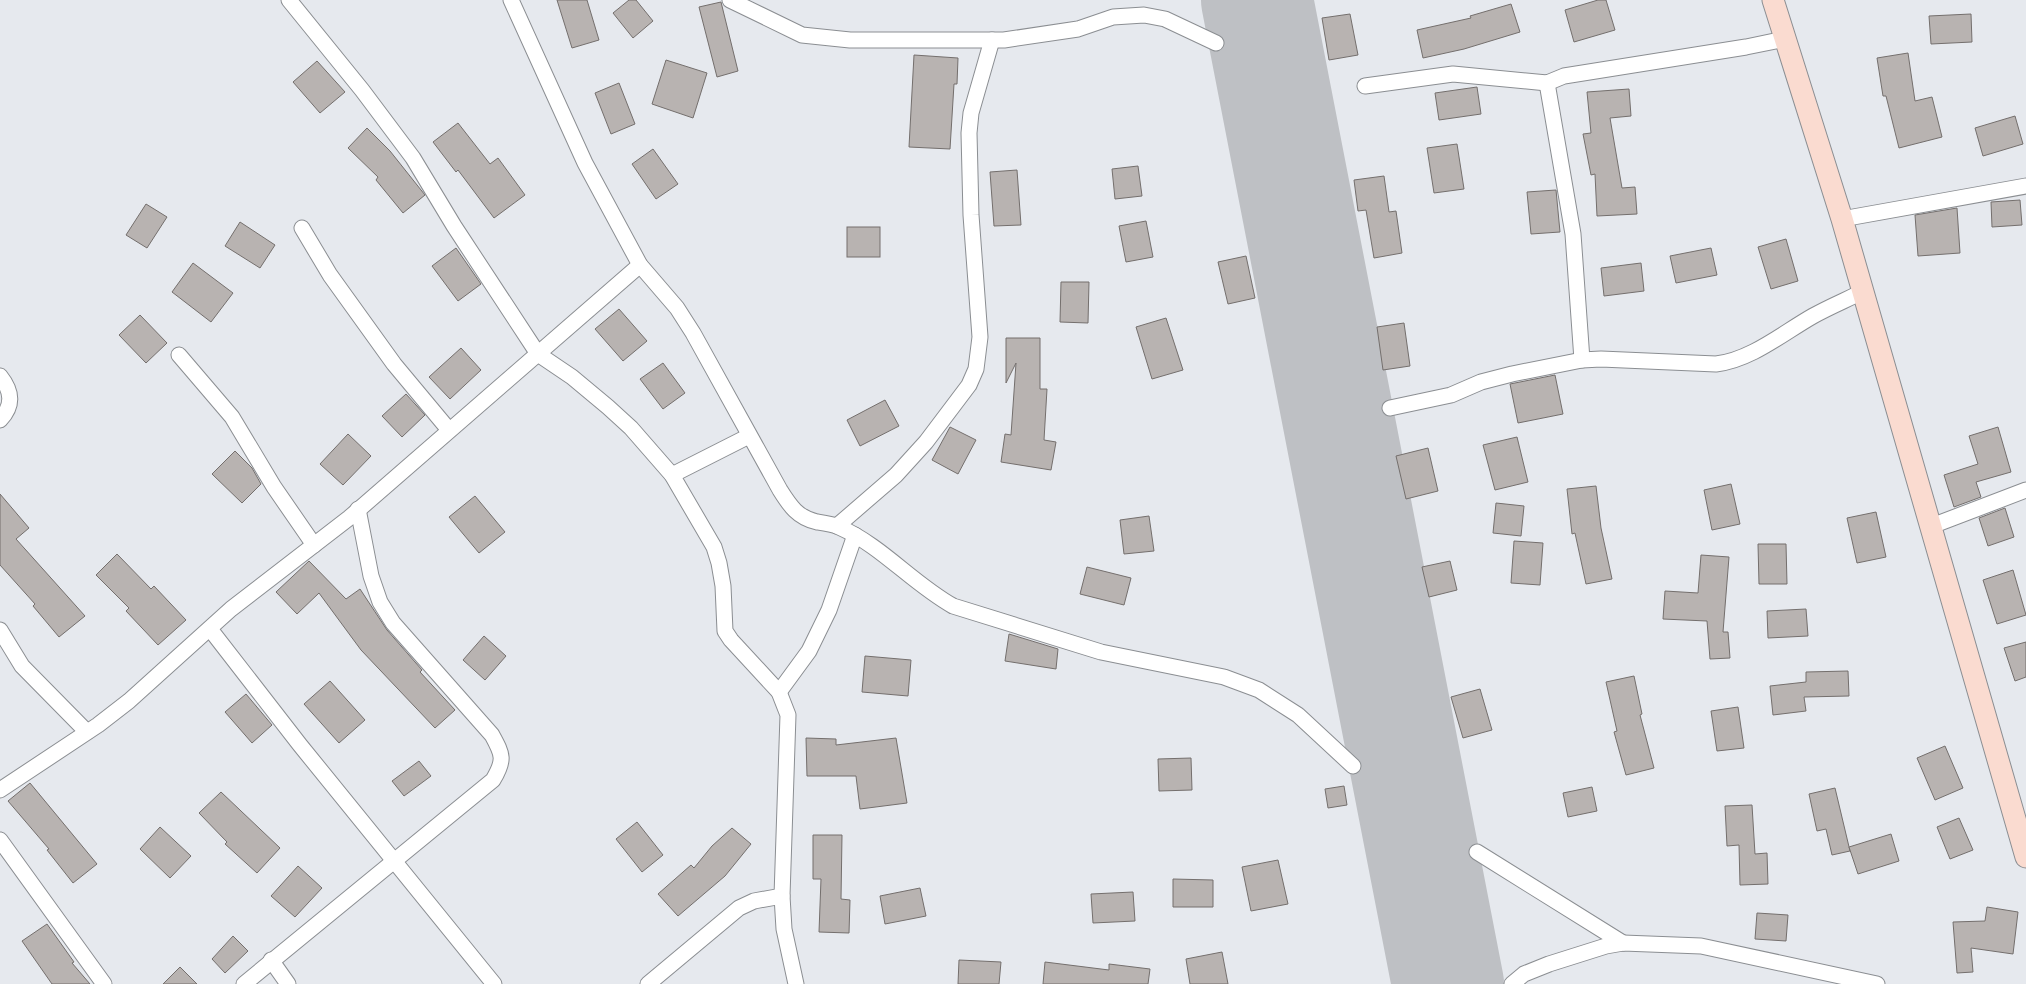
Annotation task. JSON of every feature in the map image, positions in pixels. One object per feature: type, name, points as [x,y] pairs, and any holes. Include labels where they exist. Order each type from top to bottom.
[{"type":"main road","points":[[1773,0],[1842,219],[1929,527],[2026,857]]},
{"type":"street","points":[[289,0],[362,90],[413,158],[454,226],[538,354],[572,378],[631,428],[672,475],[714,547],[723,586],[725,631],[779,692],[788,715],[782,896],[784,929],[796,984]]},
{"type":"street","points":[[511,0],[585,164],[640,265],[677,308],[791,507],[806,519],[837,526],[855,535],[882,552],[935,596],[953,606],[1101,652],[1224,677],[1259,690],[1298,715],[1353,766]]},
{"type":"street","points":[[730,0],[802,36],[850,40],[992,40],[1051,34],[1078,29],[1113,17],[1144,15],[1165,19],[1216,43]]},
{"type":"street","points":[[1365,86],[1453,74],[1548,83],[1564,76],[1785,39]]},
{"type":"street","points":[[837,526],[896,475],[926,442],[969,385],[976,369],[980,337],[971,215],[969,133],[971,113],[992,40]]},
{"type":"street","points":[[1548,83],[1573,234],[1582,360]]},
{"type":"street","points":[[1842,219],[2026,186]]},
{"type":"street","points":[[302,228],[330,275],[394,364],[449,430]]},
{"type":"street","points":[[0,790],[130,701],[252,591],[314,545],[358,509],[640,265]]},
{"type":"street","points":[[1390,408],[1451,395],[1481,382],[1512,374],[1582,360],[1601,358],[1716,364],[1730,362],[1745,356],[1816,314],[1862,292]]},
{"type":"street","points":[[179,355],[232,417],[274,487],[314,545]]},
{"type":"street","points":[[0,376],[7,384],[11,395],[9,406],[0,420]]},
{"type":"street","points":[[672,475],[749,436]]},
{"type":"street","points":[[1929,527],[2026,490]]},
{"type":"street","points":[[244,984],[493,780],[502,764],[501,752],[492,735],[393,623],[380,602],[371,576],[358,509]]},
{"type":"street","points":[[779,692],[809,651],[829,610],[855,535]]},
{"type":"street","points":[[210,629],[300,745],[494,984]]},
{"type":"street","points":[[0,630],[22,666],[87,732]]},
{"type":"street","points":[[0,840],[104,984]]},
{"type":"street","points":[[1477,852],[1624,942]]},
{"type":"street","points":[[648,984],[739,908],[754,901],[782,896]]},
{"type":"street","points":[[1512,984],[1524,974],[1549,964],[1624,942],[1701,946],[1877,984]]},
{"type":"street","points":[[271,960],[288,984]]},
{"type":"building","points":[[557,0],[587,0],[599,40],[572,48]]},
{"type":"building","points":[[629,0],[636,0],[653,21],[633,38],[613,13]]},
{"type":"building","points":[[1598,0],[1606,0],[1615,30],[1574,42],[1565,10]]},
{"type":"building","points":[[721,2],[738,71],[717,77],[699,7]]},
{"type":"building","points":[[1511,4],[1520,32],[1464,49],[1423,58],[1417,30],[1471,18],[1470,16]]},
{"type":"building","points":[[1350,14],[1358,55],[1329,60],[1322,18]]},
{"type":"building","points":[[1971,14],[1972,42],[1931,44],[1929,16]]},
{"type":"building","points":[[1908,53],[1915,101],[1932,97],[1942,137],[1899,148],[1886,96],[1883,96],[1877,58]]},
{"type":"building","points":[[914,55],[958,58],[957,84],[954,84],[950,149],[909,147]]},
{"type":"building","points":[[666,60],[707,73],[693,118],[652,104]]},
{"type":"building","points":[[317,61],[345,92],[320,113],[293,82]]},
{"type":"building","points":[[619,83],[635,124],[611,134],[595,93]]},
{"type":"building","points":[[1477,87],[1481,114],[1439,120],[1435,93]]},
{"type":"building","points":[[1629,89],[1631,116],[1610,118],[1622,188],[1635,187],[1637,214],[1597,216],[1595,174],[1591,175],[1583,134],[1591,133],[1587,92]]},
{"type":"building","points":[[2015,116],[2023,144],[1983,156],[1975,128]]},
{"type":"building","points":[[458,123],[490,164],[498,158],[525,195],[494,218],[458,170],[456,172],[433,142]]},
{"type":"building","points":[[367,128],[390,151],[425,195],[403,213],[376,180],[378,177],[348,148]]},
{"type":"building","points":[[1457,144],[1464,189],[1434,193],[1427,148]]},
{"type":"building","points":[[653,149],[678,184],[656,199],[632,164]]},
{"type":"building","points":[[1138,166],[1142,196],[1115,199],[1112,169]]},
{"type":"building","points":[[1017,170],[1021,225],[994,226],[990,172]]},
{"type":"building","points":[[1384,176],[1389,212],[1396,211],[1402,253],[1374,258],[1366,210],[1358,211],[1354,180]]},
{"type":"building","points":[[1556,190],[1560,232],[1531,234],[1527,192]]},
{"type":"building","points":[[2020,200],[2022,225],[1992,227],[1991,202]]},
{"type":"building","points":[[146,204],[167,217],[147,248],[126,235]]},
{"type":"building","points":[[1957,208],[1960,253],[1918,256],[1915,215]]},
{"type":"building","points":[[1146,221],[1153,257],[1126,262],[1119,226]]},
{"type":"building","points":[[240,222],[275,245],[260,268],[225,246]]},
{"type":"building","points":[[847,227],[880,227],[880,257],[847,257]]},
{"type":"building","points":[[1786,239],[1798,281],[1771,289],[1758,247]]},
{"type":"building","points":[[456,248],[481,284],[458,301],[432,266]]},
{"type":"building","points":[[1711,248],[1717,275],[1676,283],[1670,256]]},
{"type":"building","points":[[1246,256],[1255,298],[1228,304],[1218,262]]},
{"type":"building","points":[[193,263],[233,293],[211,322],[172,292]]},
{"type":"building","points":[[1641,263],[1644,291],[1604,296],[1601,268]]},
{"type":"building","points":[[1061,282],[1089,282],[1088,323],[1060,322]]},
{"type":"building","points":[[619,309],[647,341],[623,361],[595,329]]},
{"type":"building","points":[[140,315],[167,343],[146,363],[119,335]]},
{"type":"building","points":[[1166,318],[1183,370],[1152,379],[1136,327]]},
{"type":"building","points":[[1404,323],[1410,366],[1383,370],[1377,327]]},
{"type":"building","points":[[1006,338],[1040,338],[1040,389],[1047,389],[1044,440],[1056,442],[1051,470],[1001,462],[1005,434],[1011,435],[1016,363],[1006,383]]},
{"type":"building","points":[[461,348],[481,370],[450,399],[429,377]]},
{"type":"building","points":[[663,363],[685,393],[663,409],[640,379]]},
{"type":"building","points":[[1555,375],[1563,414],[1518,423],[1510,384]]},
{"type":"building","points":[[406,394],[425,415],[402,437],[382,416]]},
{"type":"building","points":[[885,400],[899,426],[860,446],[847,420]]},
{"type":"building","points":[[950,427],[976,440],[958,474],[932,460]]},
{"type":"building","points":[[1998,427],[2011,472],[1976,482],[1981,497],[1954,507],[1944,475],[1978,464],[1969,436]]},
{"type":"building","points":[[348,434],[371,456],[343,485],[320,464]]},
{"type":"building","points":[[1517,437],[1528,482],[1495,490],[1483,445]]},
{"type":"building","points":[[1428,448],[1438,491],[1406,499],[1396,456]]},
{"type":"building","points":[[235,451],[252,468],[261,484],[242,503],[212,474]]},
{"type":"building","points":[[1731,484],[1740,524],[1712,530],[1704,490]]},
{"type":"building","points":[[1596,486],[1601,528],[1612,579],[1586,584],[1575,533],[1572,534],[1567,489]]},
{"type":"building","points":[[0,494],[29,528],[16,539],[85,616],[59,637],[33,606],[35,604],[0,565]]},
{"type":"building","points":[[475,496],[505,532],[479,553],[449,517]]},
{"type":"building","points":[[1496,503],[1524,506],[1521,536],[1493,533]]},
{"type":"building","points":[[2005,508],[2014,537],[1988,546],[1979,518]]},
{"type":"building","points":[[1876,512],[1886,557],[1857,563],[1847,518]]},
{"type":"building","points":[[1149,516],[1154,551],[1124,554],[1120,520]]},
{"type":"building","points":[[1514,541],[1543,543],[1540,585],[1511,583]]},
{"type":"building","points":[[1758,544],[1786,544],[1787,584],[1759,584]]},
{"type":"building","points":[[117,554],[151,589],[154,586],[186,620],[158,645],[126,611],[129,608],[96,575]]},
{"type":"building","points":[[1701,555],[1729,557],[1723,632],[1728,632],[1730,658],[1710,659],[1707,621],[1663,619],[1665,591],[1698,593]]},
{"type":"building","points":[[309,561],[346,599],[360,589],[387,630],[422,670],[420,672],[455,710],[435,728],[361,650],[319,593],[297,614],[276,592]]},
{"type":"building","points":[[1450,561],[1457,590],[1429,597],[1422,567]]},
{"type":"building","points":[[1087,567],[1131,578],[1124,605],[1080,594]]},
{"type":"building","points":[[2013,570],[2026,615],[1997,624],[1983,580]]},
{"type":"building","points":[[1806,609],[1808,636],[1768,638],[1767,611]]},
{"type":"building","points":[[1009,634],[1058,649],[1056,669],[1005,661]]},
{"type":"building","points":[[484,636],[506,656],[485,680],[463,660]]},
{"type":"building","points":[[2026,642],[2026,677],[2015,681],[2004,648]]},
{"type":"building","points":[[865,656],[911,660],[908,696],[862,692]]},
{"type":"building","points":[[1848,671],[1849,696],[1804,697],[1806,711],[1773,715],[1770,686],[1806,682],[1806,672]]},
{"type":"building","points":[[1634,676],[1642,714],[1640,715],[1654,768],[1626,775],[1614,732],[1617,731],[1606,682]]},
{"type":"building","points":[[330,681],[365,720],[339,743],[304,704]]},
{"type":"building","points":[[1480,689],[1492,730],[1463,738],[1451,697]]},
{"type":"building","points":[[246,694],[272,725],[252,743],[225,712]]},
{"type":"building","points":[[1738,707],[1744,748],[1717,751],[1711,711]]},
{"type":"building","points":[[806,738],[836,739],[836,745],[896,738],[907,803],[860,809],[856,776],[807,776]]},
{"type":"building","points":[[1945,746],[1963,788],[1935,800],[1917,758]]},
{"type":"building","points":[[1191,758],[1192,790],[1159,791],[1158,759]]},
{"type":"building","points":[[419,761],[431,776],[404,796],[392,781]]},
{"type":"building","points":[[30,783],[97,864],[73,883],[47,850],[49,849],[8,801]]},
{"type":"building","points":[[1344,786],[1347,805],[1328,808],[1325,789]]},
{"type":"building","points":[[1592,787],[1597,811],[1568,817],[1563,793]]},
{"type":"building","points":[[1835,788],[1850,851],[1832,855],[1826,829],[1817,831],[1809,794]]},
{"type":"building","points":[[221,792],[280,848],[257,873],[225,844],[227,842],[199,813]]},
{"type":"building","points":[[1752,805],[1755,854],[1767,853],[1768,884],[1740,885],[1739,845],[1727,846],[1725,806]]},
{"type":"building","points":[[1959,818],[1973,850],[1950,859],[1937,827]]},
{"type":"building","points":[[637,822],[663,855],[642,872],[616,839]]},
{"type":"building","points":[[160,827],[191,856],[170,878],[140,849]]},
{"type":"building","points":[[732,828],[751,844],[725,876],[678,916],[658,894],[691,865],[694,868],[712,846]]},
{"type":"building","points":[[1891,834],[1899,861],[1858,874],[1849,847]]},
{"type":"building","points":[[813,835],[842,835],[841,899],[850,900],[849,933],[819,932],[821,879],[813,879]]},
{"type":"building","points":[[1278,860],[1288,904],[1251,911],[1242,867]]},
{"type":"building","points":[[298,866],[322,888],[295,917],[271,896]]},
{"type":"building","points":[[1173,879],[1213,880],[1213,907],[1173,907]]},
{"type":"building","points":[[920,888],[926,916],[885,924],[880,896]]},
{"type":"building","points":[[1133,892],[1135,921],[1093,923],[1091,894]]},
{"type":"building","points":[[1987,907],[2018,912],[2013,954],[1971,948],[1973,972],[1957,973],[1953,922],[1985,921]]},
{"type":"building","points":[[1757,913],[1788,915],[1786,941],[1755,939]]},
{"type":"building","points":[[47,924],[74,962],[72,963],[90,984],[52,984],[22,941]]},
{"type":"building","points":[[233,936],[248,951],[225,973],[212,959]]},
{"type":"building","points":[[1222,952],[1228,984],[1190,984],[1186,959]]},
{"type":"building","points":[[959,960],[1001,962],[999,984],[958,984]]},
{"type":"building","points":[[1045,962],[1109,970],[1109,964],[1150,969],[1148,984],[1043,984]]},
{"type":"building","points":[[180,967],[197,984],[163,984]]},
{"type":"runway","points":[[1257,0],[1448,984]]}]
